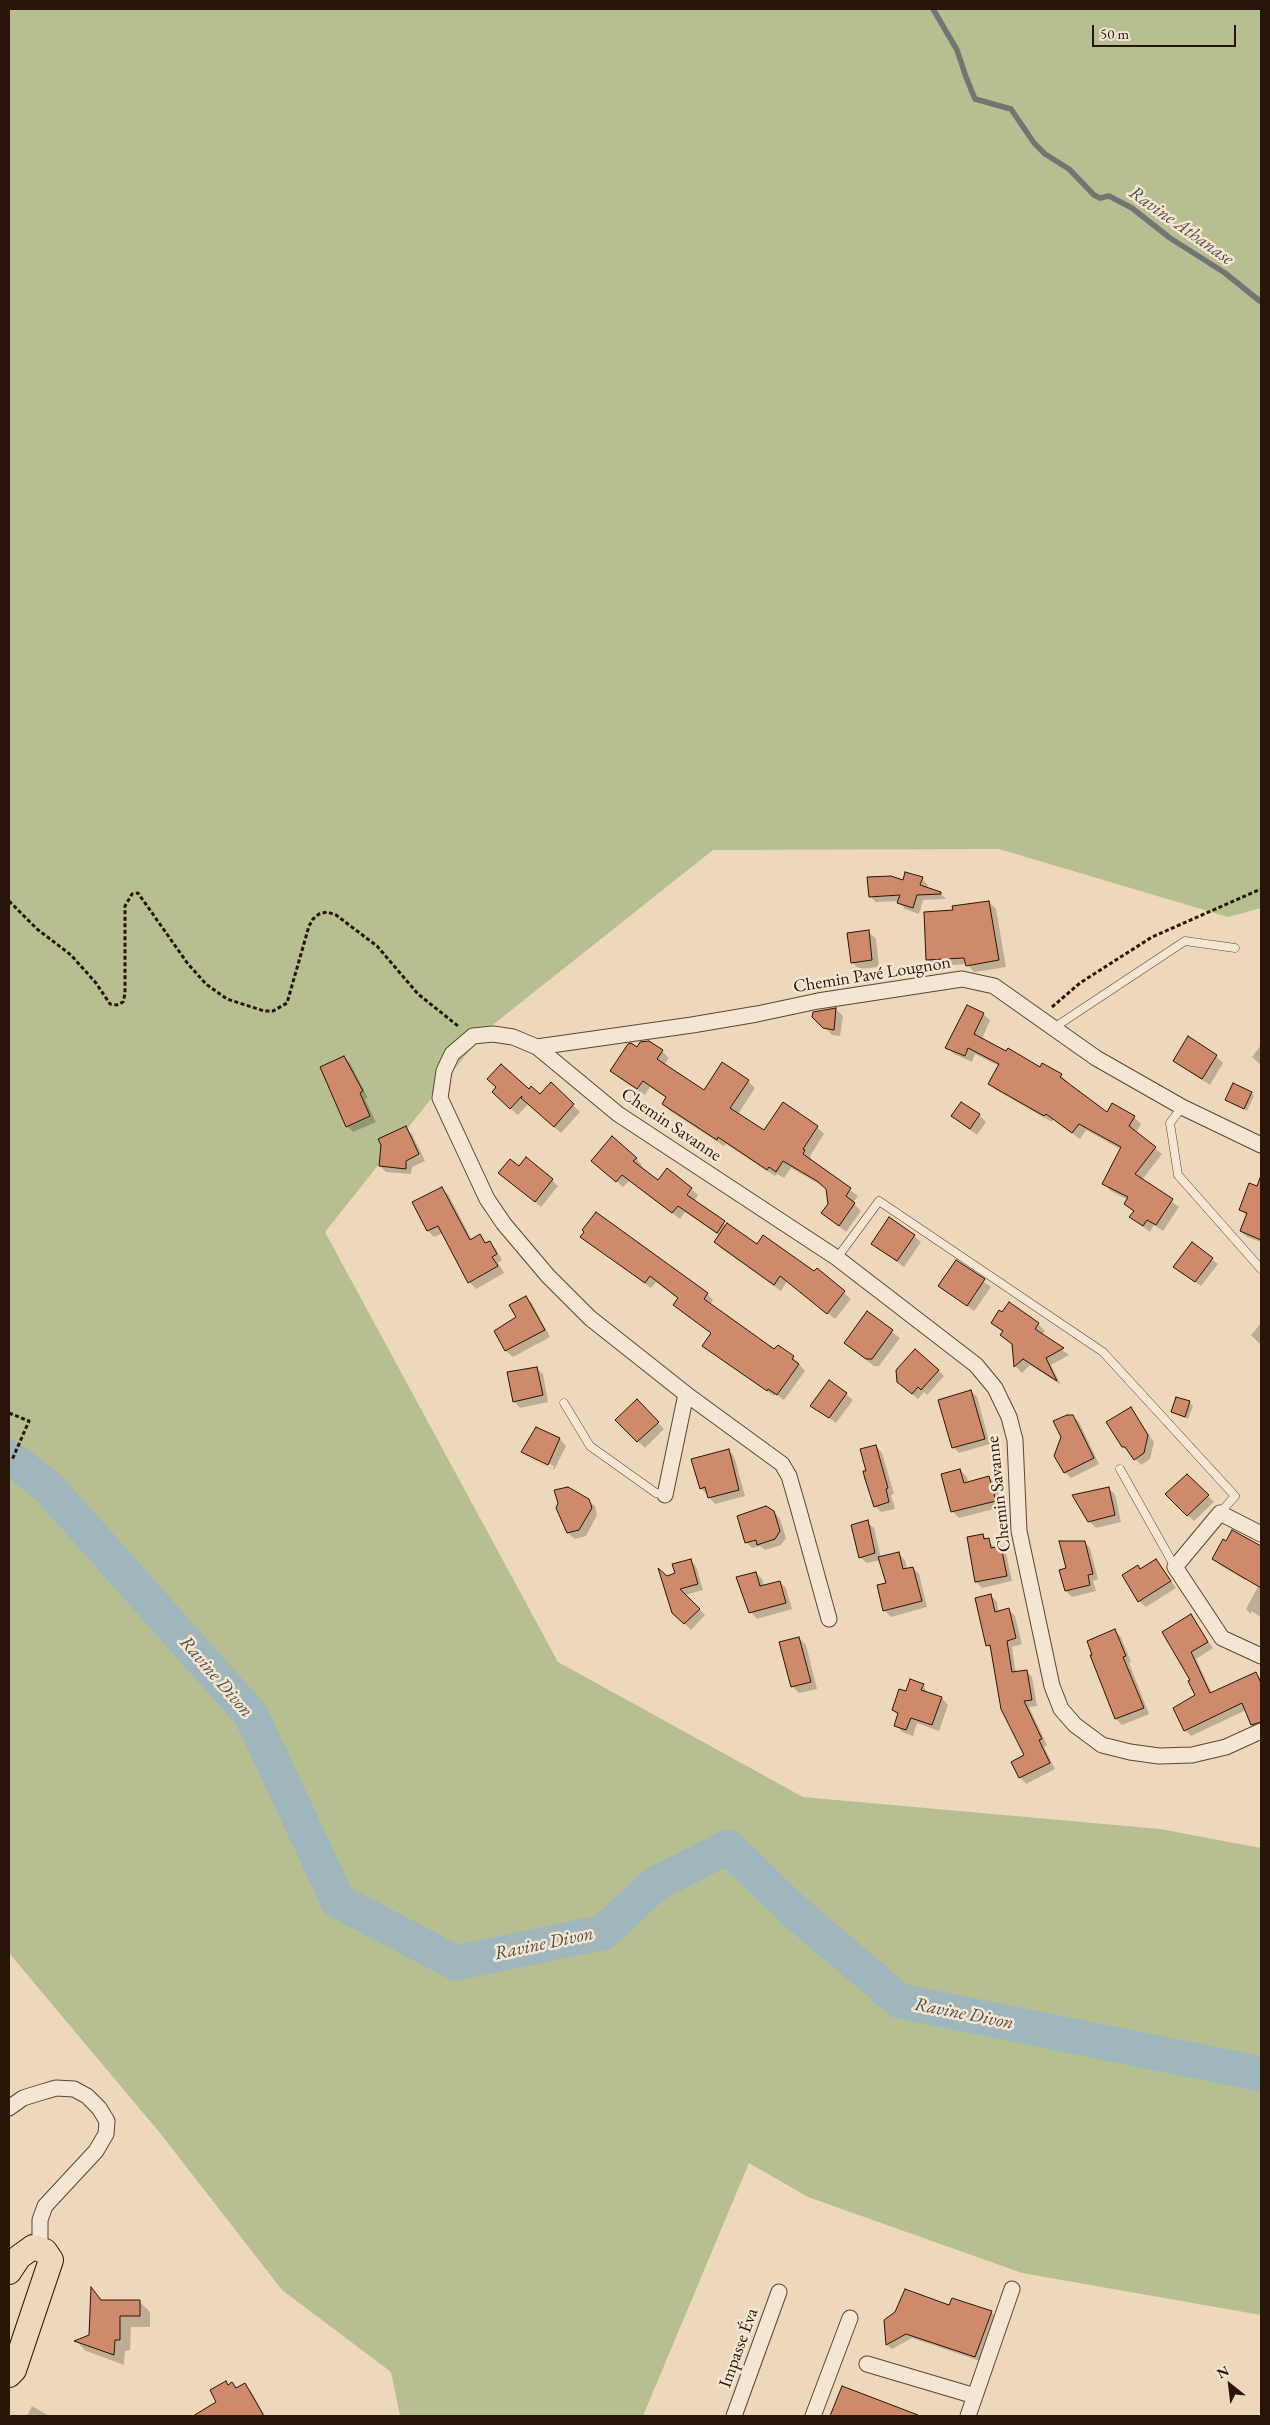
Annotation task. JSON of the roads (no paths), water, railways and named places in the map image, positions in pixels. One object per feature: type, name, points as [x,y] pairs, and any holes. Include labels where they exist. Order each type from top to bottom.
[{"type":"main road","points":[[9,2272],[26,2251],[34,2247],[40,2247],[51,2260],[14,2370],[9,2375]]},
{"type":"street","name":"Chemin Pavé Lougnon","points":[[537,1047],[758,1014],[818,1001],[962,980],[994,986],[1055,1027],[1096,1058],[1182,1107],[1261,1145]]},
{"type":"street","name":"Chemin Savanne","points":[[686,1394],[590,1318],[548,1276],[504,1224],[487,1199],[440,1098],[444,1072],[452,1054],[471,1038],[493,1034],[512,1037],[537,1047],[618,1114],[837,1258],[976,1365],[995,1388],[1009,1417],[1015,1440],[1019,1531],[1052,1686],[1061,1709],[1075,1725],[1102,1745],[1130,1752],[1159,1756],[1192,1755],[1226,1747],[1261,1731]]},
{"type":"street","points":[[665,1495],[686,1394],[782,1464],[789,1476],[829,1619]]},
{"type":"street","points":[[1261,1534],[1220,1513],[1175,1567],[1222,1638],[1261,1656]]},
{"type":"street","points":[[9,2108],[22,2098],[56,2088],[74,2089],[87,2096],[99,2108],[107,2121],[106,2134],[96,2150],[45,2206],[40,2220],[40,2247]]},
{"type":"street","points":[[968,2416],[1012,2289]]},
{"type":"street","name":"Impasse Éva","points":[[734,2416],[779,2292]]},
{"type":"street","points":[[813,2416],[850,2318]]},
{"type":"street","points":[[867,2364],[975,2396]]},
{"type":"lane","points":[[1055,1027],[1185,941],[1235,948]]},
{"type":"lane","points":[[1182,1107],[1170,1123],[1178,1175],[1261,1269]]},
{"type":"lane","points":[[837,1258],[879,1201],[1103,1352],[1235,1496],[1220,1513]]},
{"type":"lane","points":[[564,1403],[590,1446],[656,1493],[665,1495]]},
{"type":"lane","points":[[1120,1469],[1175,1567]]},
{"type":"waterway","name":"Ravine Athanase","points":[[933,9],[957,50],[975,99],[1011,109],[1034,143],[1045,154],[1069,169],[1094,195],[1100,198],[1109,196],[1132,208],[1170,238],[1225,273],[1261,302]]},
{"type":"waterway","name":"Ravine Divon","points":[[9,1457],[49,1488],[251,1715],[338,1901],[456,1963],[604,1932],[655,1884],[728,1847],[794,1911],[900,2001],[1261,2074]]}]
